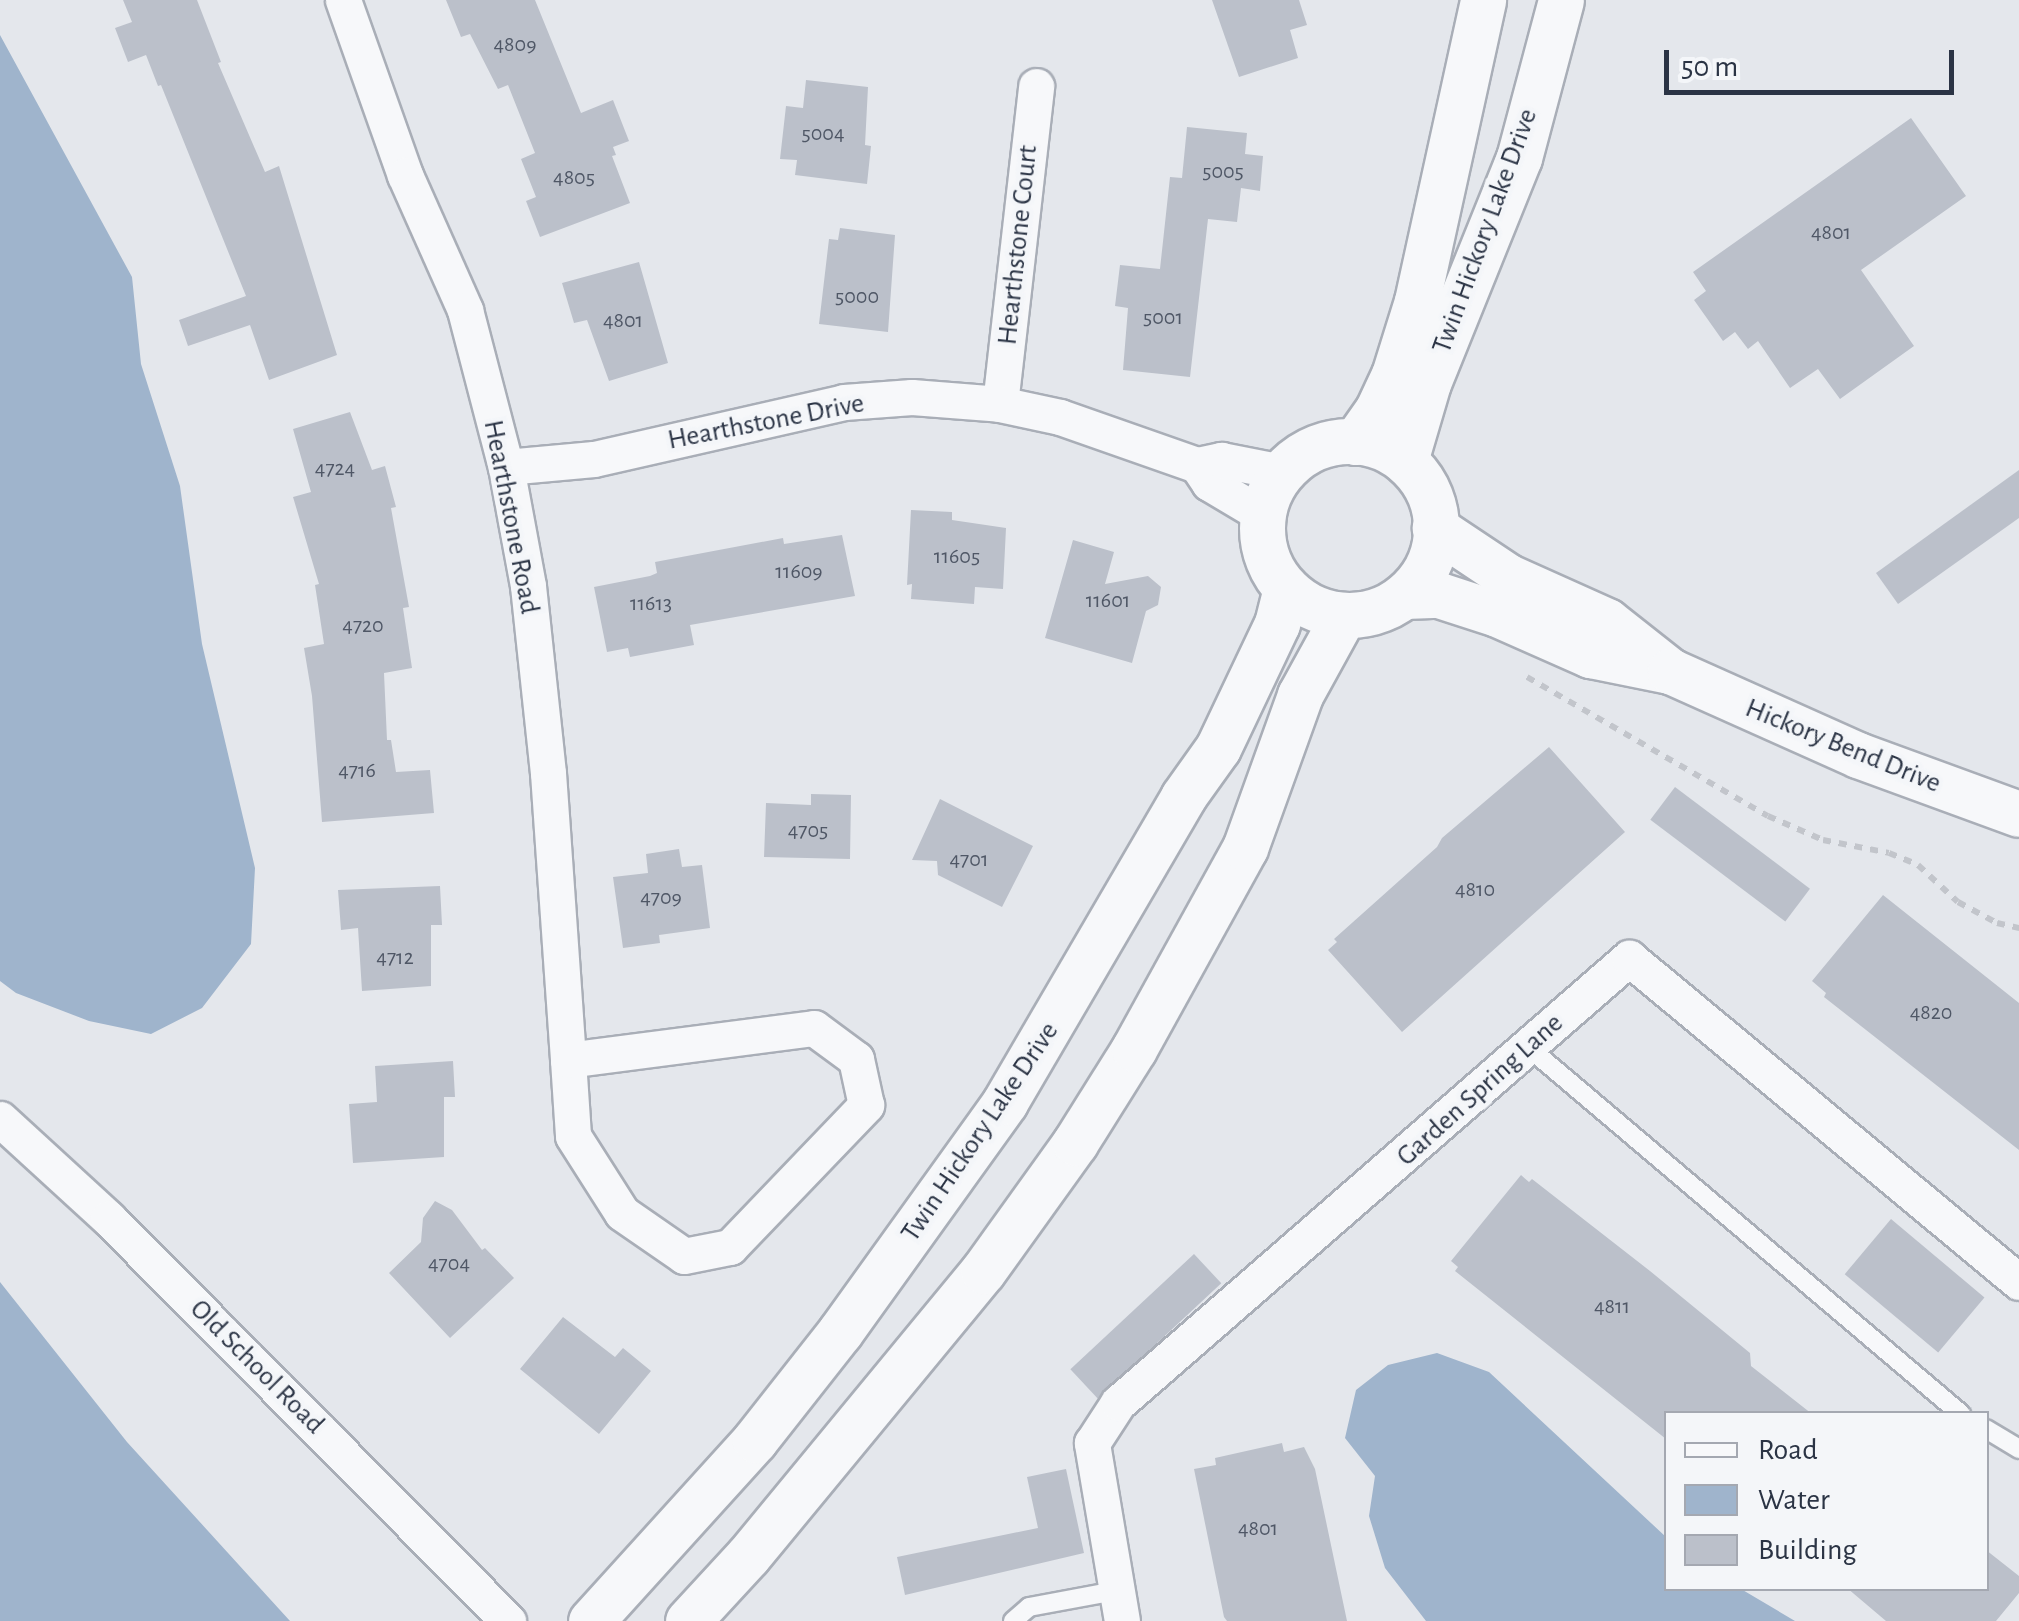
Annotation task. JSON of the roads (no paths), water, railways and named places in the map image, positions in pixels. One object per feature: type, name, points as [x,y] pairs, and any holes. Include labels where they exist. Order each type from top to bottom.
[{"type":"street","name":"Hearthstone Road","points":[[343,0],[405,175],[465,310],[506,467],[528,586],[548,773],[573,1136],[622,1213],[684,1256],[730,1247],[866,1105],[856,1060],[814,1028],[568,1060]]},
{"type":"street","name":"Twin Hickory Lake Drive","points":[[1355,442],[1377,411],[1394,375],[1417,301],[1482,0]]},
{"type":"street","name":"Twin Hickory Lake Drive","points":[[1405,461],[1428,383],[1519,158],[1561,0]]},
{"type":"street","name":"Hearthstone Court","points":[[1000,404],[1036,86]]},
{"type":"street","name":"Hearthstone Drive","points":[[506,467],[594,460],[844,402],[912,398],[1000,404],[1060,417],[1197,465],[1221,460],[1282,472]]},
{"type":"street","points":[[1355,442],[1381,448],[1405,461],[1422,482],[1433,506],[1436,528],[1430,560],[1404,596],[1385,608],[1344,615],[1319,610],[1286,588],[1270,565],[1263,544],[1268,495],[1282,472],[1302,454],[1328,444],[1355,442]]},
{"type":"street","name":"Hearthstone Drive","points":[[1197,465],[1209,483],[1264,516]]},
{"type":"street","name":"Hickory Bend Drive","points":[[1436,528],[1507,576],[1607,621],[1670,671]]},
{"type":"street","name":"Twin Hickory Lake Drive","points":[[591,1621],[779,1409],[914,1232],[1004,1102],[1182,797],[1218,748],[1277,624],[1286,588]]},
{"type":"street","name":"Hickory Bend Drive","points":[[1404,596],[1439,595],[1497,614],[1590,655],[1670,671],[1858,755],[2019,814]]},
{"type":"street","points":[[688,1621],[748,1556],[983,1271],[1075,1144],[1134,1050],[1245,848],[1300,695],[1344,615]]},
{"type":"street","name":"Garden Spring Lane","points":[[1118,1606],[1092,1442],[1118,1403],[1629,958],[2019,1282]]},
{"type":"street","name":"Old School Road","points":[[0,1119],[108,1218],[508,1621]]},
{"type":"lane","points":[[1528,1047],[1958,1411]]},
{"type":"lane","points":[[1989,1431],[2019,1449]]},
{"type":"lane","points":[[1014,1621],[1029,1608],[1118,1606]]},
{"type":"water","points":[[0,35],[132,277],[141,364],[180,486],[202,644],[255,868],[251,944],[202,1008],[151,1034],[89,1021],[16,993],[0,981]]},
{"type":"water","points":[[0,1282],[127,1442],[290,1621],[0,1621]]},
{"type":"water","points":[[1437,1353],[1489,1372],[1664,1535],[1664,1591],[1744,1591],[1795,1621],[1426,1621],[1385,1568],[1369,1516],[1375,1476],[1345,1438],[1356,1390],[1388,1365]]}]
